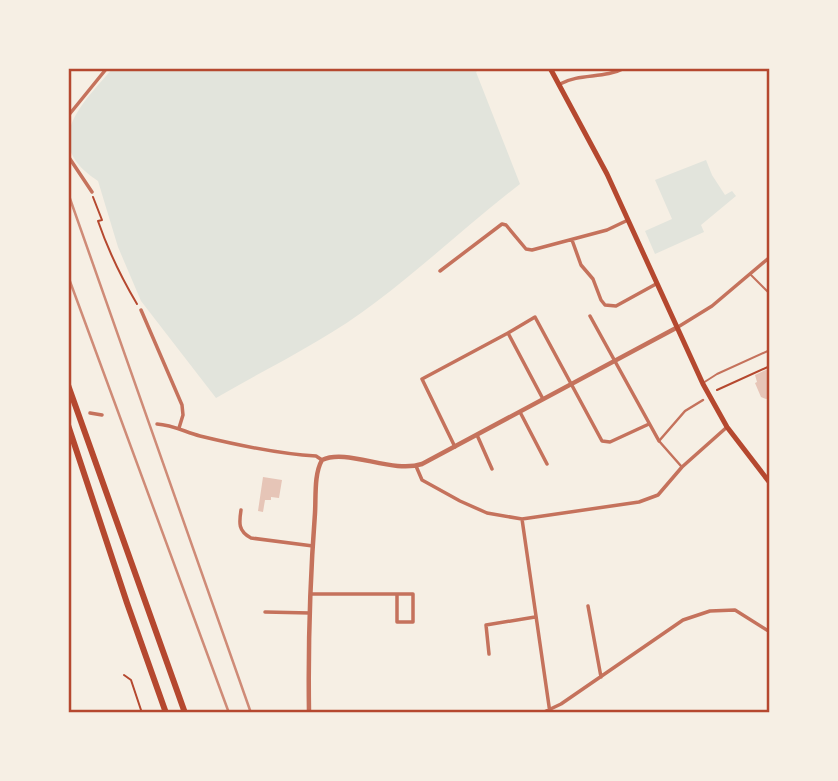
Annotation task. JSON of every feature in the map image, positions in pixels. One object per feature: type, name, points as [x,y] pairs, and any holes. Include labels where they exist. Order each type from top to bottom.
[{"type":"highway","points":[[68,385],[185,713]]},
{"type":"highway","points":[[68,425],[166,713]]},
{"type":"main road","points":[[550,68],[607,174],[702,384],[727,427],[770,483]]},
{"type":"street","points":[[68,116],[107,68]]},
{"type":"street","points":[[560,84],[625,68]]},
{"type":"street","points":[[68,156],[92,192]]},
{"type":"street","points":[[440,269],[502,224],[530,250],[607,230],[628,220]]},
{"type":"street","points":[[572,240],[581,265],[593,279],[605,305],[616,306],[656,284]]},
{"type":"street","points":[[309,713],[310,594],[318,469],[323,460],[333,456],[398,466],[416,466],[676,328],[712,306],[770,257]]},
{"type":"street","points":[[141,310],[182,405],[180,428]]},
{"type":"street","points":[[590,316],[649,425],[682,467]]},
{"type":"street","points":[[455,447],[422,379],[535,317],[599,438],[605,443],[649,425]]},
{"type":"street","points":[[508,333],[543,399]]},
{"type":"street","points":[[659,441],[685,411],[704,400]]},
{"type":"street","points":[[520,412],[547,464]]},
{"type":"street","points":[[90,414],[102,415]]},
{"type":"street","points":[[157,424],[180,428],[200,436],[316,456],[323,460]]},
{"type":"street","points":[[416,466],[422,480],[460,501],[487,513],[522,519],[639,502],[659,495],[682,467],[727,427]]},
{"type":"street","points":[[477,435],[492,469]]},
{"type":"street","points":[[241,510],[239,526],[243,534],[251,538],[313,546]]},
{"type":"street","points":[[522,519],[550,711]]},
{"type":"street","points":[[310,594],[397,594],[413,594],[413,622],[397,622],[397,594]]},
{"type":"street","points":[[588,606],[601,677]]},
{"type":"street","points":[[542,713],[550,711],[683,620],[697,614],[735,610],[770,632]]},
{"type":"street","points":[[265,612],[310,613]]},
{"type":"street","points":[[489,654],[486,625],[535,617]]},
{"type":"lane","points":[[749,272],[770,294]]},
{"type":"lane","points":[[702,384],[717,374],[770,350]]},
{"type":"path","points":[[92,192],[102,220],[98,221],[103,236],[124,282],[141,310]]},
{"type":"path","points":[[713,392],[770,366]]},
{"type":"path","points":[[124,675],[131,680],[142,713]]},
{"type":"shaded area","points":[[113,68],[481,68],[476,72],[520,184],[357,316],[216,398],[141,301],[118,247],[98,181],[81,167],[71,153],[71,124],[78,110]]},
{"type":"shaded area","points":[[706,160],[725,195],[732,191],[736,196],[701,225],[704,232],[655,254],[645,231],[672,219],[655,180]]},
{"type":"building","points":[[770,368],[770,398],[766,399],[761,397],[755,383],[755,375]]},
{"type":"building","points":[[263,477],[282,480],[279,498],[271,497],[271,500],[265,500],[263,512],[258,511]]},
{"type":"railway","points":[[68,193],[251,713]]},
{"type":"railway","points":[[68,276],[229,713]]}]
